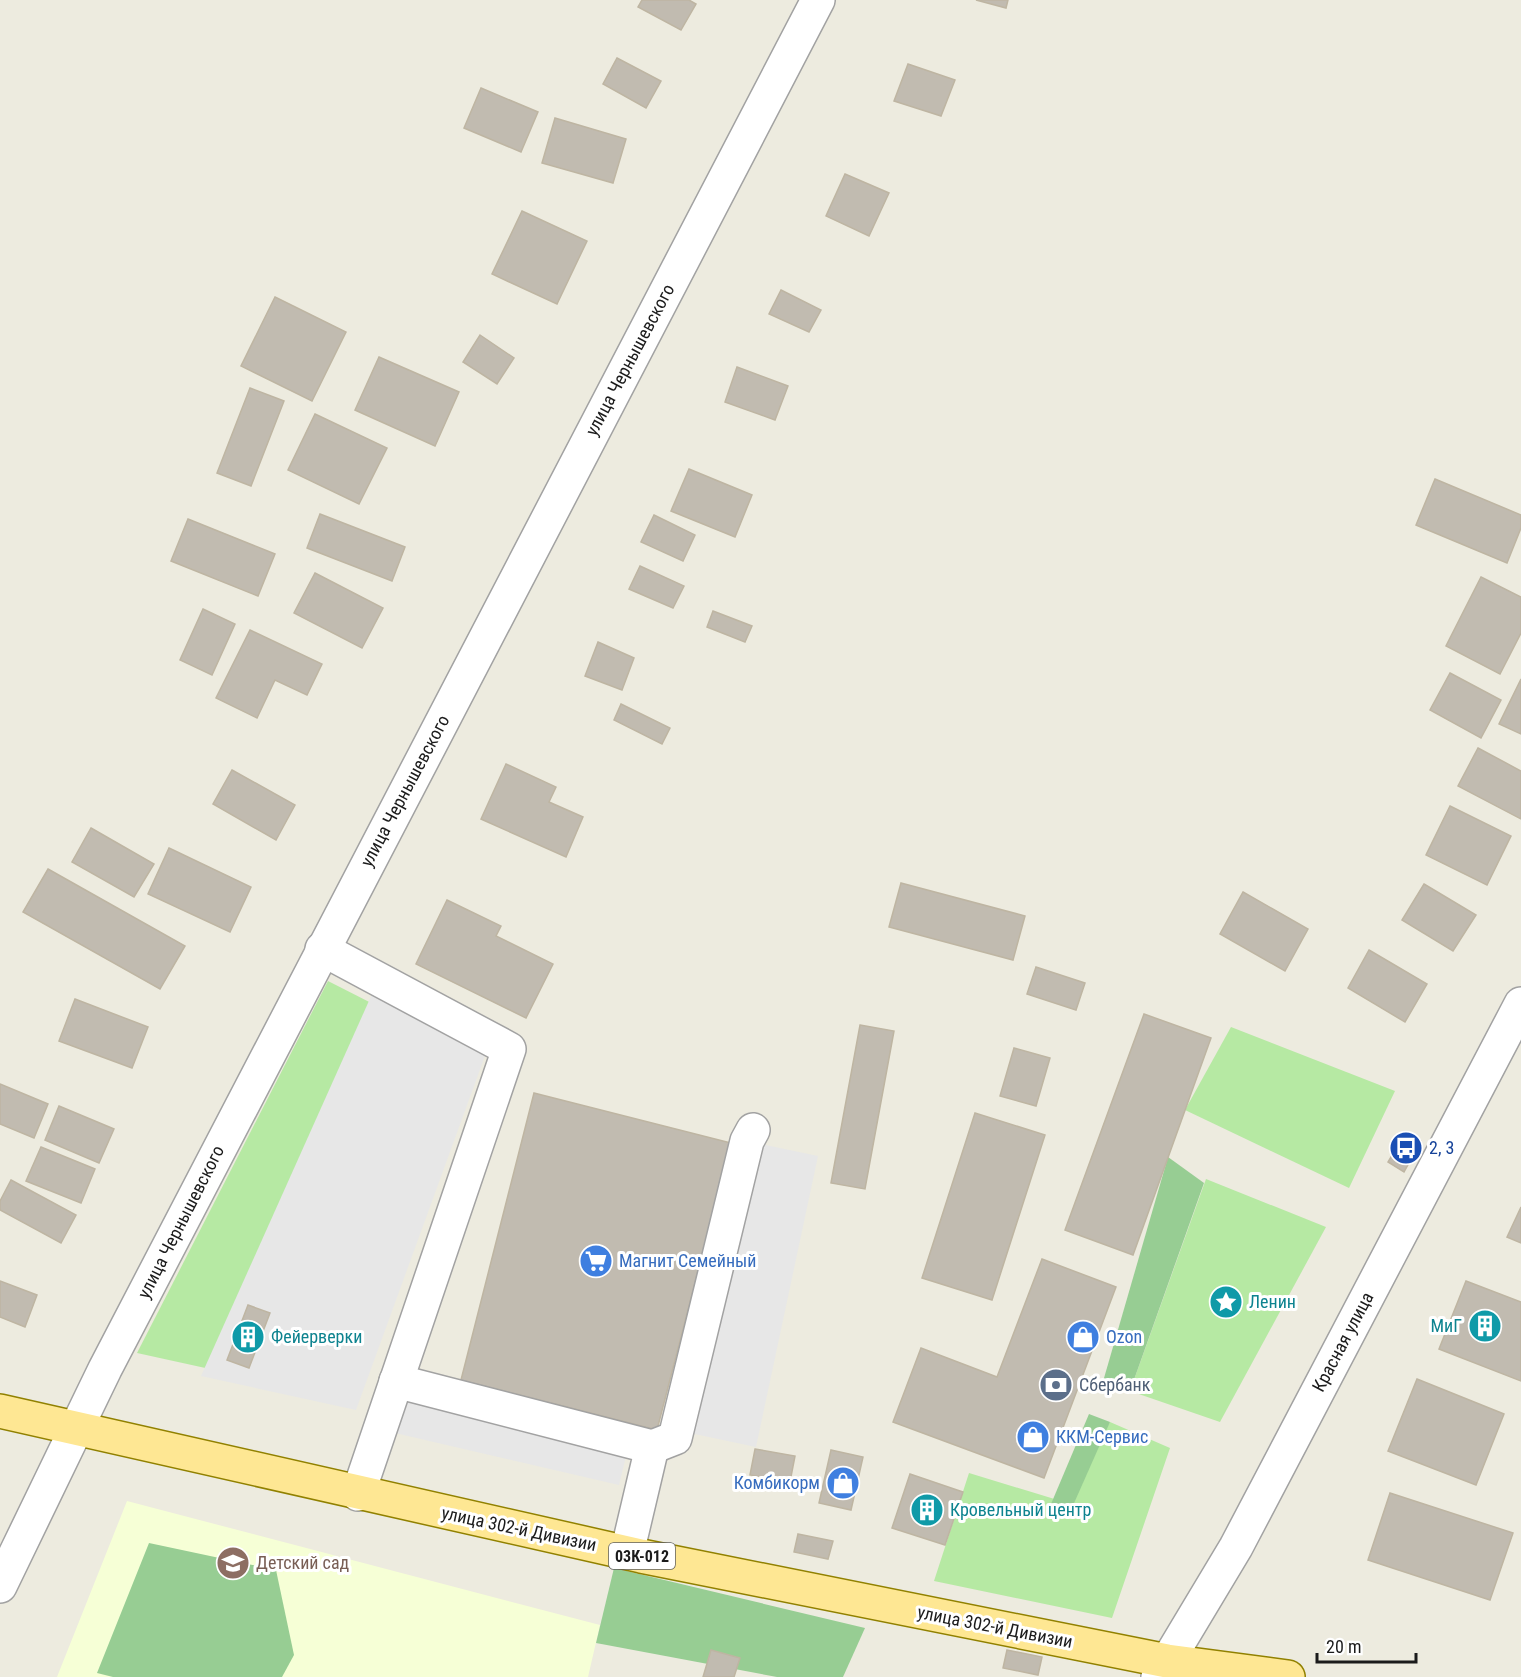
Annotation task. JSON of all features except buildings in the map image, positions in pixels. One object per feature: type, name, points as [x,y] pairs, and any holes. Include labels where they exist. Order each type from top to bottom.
[{"type":"main road","name":"улица 302-й Дивизии","points":[[0,1411],[73,1430],[358,1494],[1162,1669],[1288,1677]]},
{"type":"street","name":"улица Чернышевского","points":[[0,1586],[73,1430],[818,0]]},
{"type":"street","points":[[322,950],[509,1049],[358,1494]]},
{"type":"street","name":"Красная улица","points":[[1162,1669],[1236,1547],[1521,1004]]},
{"type":"street","points":[[396,1382],[652,1447],[675,1438],[747,1141],[753,1130]]},
{"type":"street","points":[[627,1553],[652,1447]]},
{"type":"shaded area","points":[[381,974],[494,1031],[356,1410],[201,1376]]},
{"type":"shaded area","points":[[747,1141],[818,1156],[756,1447],[685,1432]]},
{"type":"shaded area","points":[[403,1399],[627,1452],[619,1485],[395,1433]]},
{"type":"shaded area","name":"Детский сад","points":[[127,1501],[600,1625],[588,1677],[57,1677]]},
{"type":"green space","points":[[328,981],[387,1011],[219,1371],[137,1353]]},
{"type":"green space","points":[[1231,1027],[1395,1091],[1349,1188],[1185,1110]]},
{"type":"green space","points":[[1168,1157],[1204,1183],[1130,1391],[1102,1385]]},
{"type":"green space","points":[[1206,1179],[1326,1227],[1220,1422],[1130,1391]]},
{"type":"green space","points":[[1089,1414],[1110,1422],[1071,1510],[1051,1504]]},
{"type":"green space","points":[[1110,1422],[1170,1448],[1112,1618],[934,1581],[969,1473],[1061,1501]]},
{"type":"green space","points":[[149,1543],[276,1570],[294,1655],[282,1677],[113,1677],[97,1673]]},
{"type":"green space","points":[[614,1568],[865,1628],[843,1677],[777,1677],[596,1643]]},
{"type":"place","name":"2, 3","points":[[1406,1148]]},
{"type":"place","name":"Магнит Семейный","points":[[596,1261]]},
{"type":"place","name":"Ленин","points":[[1226,1302]]},
{"type":"place","name":"МиГ","points":[[1485,1326]]},
{"type":"place","name":"Фейерверки","points":[[248,1337]]},
{"type":"place","name":"Ozon","points":[[1083,1337]]},
{"type":"place","name":"Сбербанк","points":[[1056,1385]]},
{"type":"place","name":"ККМ-Сервис","points":[[1033,1437]]},
{"type":"place","name":"Комбикорм","points":[[843,1483]]},
{"type":"place","name":"Кровельный центр","points":[[927,1510]]},
{"type":"place","name":"Детский сад","points":[[233,1563]]}]
